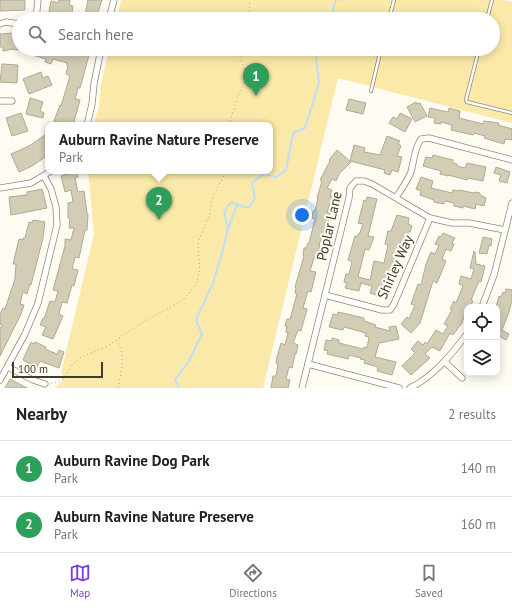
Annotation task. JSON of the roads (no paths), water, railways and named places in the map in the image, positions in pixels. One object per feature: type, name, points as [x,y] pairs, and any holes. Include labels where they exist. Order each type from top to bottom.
[{"type":"street","points":[[37,12],[38,0]]},
{"type":"street","points":[[111,12],[114,0]]},
{"type":"street","points":[[0,24],[6,22],[12,23]]},
{"type":"street","points":[[88,122],[100,56]]},
{"type":"street","points":[[0,101],[12,101]]},
{"type":"street","points":[[396,197],[404,186],[410,173],[416,146],[421,139],[429,138],[512,160]]},
{"type":"street","points":[[0,188],[31,183],[47,174]]},
{"type":"street","points":[[0,380],[25,334],[38,303],[57,225],[56,207],[51,189],[44,176]]},
{"type":"street","name":"Poplar Lane","points":[[302,388],[349,198],[350,188],[356,181],[364,181],[396,197],[430,218],[452,223],[469,222],[505,230]]},
{"type":"street","points":[[483,304],[494,275],[512,203]]},
{"type":"street","name":"Shirley Way","points":[[325,294],[382,310],[390,310],[394,304],[430,218]]},
{"type":"street","points":[[410,388],[419,384],[445,362],[464,338]]},
{"type":"street","points":[[445,362],[462,378]]},
{"type":"street","points":[[308,364],[399,388]]},
{"type":"street","points":[[8,367],[33,380],[45,384]]},
{"type":"lane","points":[[391,12],[394,0]]},
{"type":"lane","points":[[489,12],[492,0]]},
{"type":"lane","points":[[371,91],[379,56]]},
{"type":"lane","points":[[477,56],[466,100],[467,102],[512,113]]},
{"type":"waterway","points":[[332,12],[336,0]]},
{"type":"waterway","points":[[263,174],[277,177],[286,170],[293,133],[305,128],[319,83],[316,56]]},
{"type":"waterway","points":[[179,388],[175,380],[189,361],[202,334],[196,320],[213,283],[223,250],[228,228],[224,212],[231,202],[248,208],[255,199],[252,183],[263,174]]},
{"type":"waterway","points":[[228,228],[238,205]]},
{"type":"place","name":"Auburn Ravine Dog Park","points":[[256,96]]},
{"type":"place","name":"Auburn Ravine Nature Preserve","points":[[159,220]]}]
